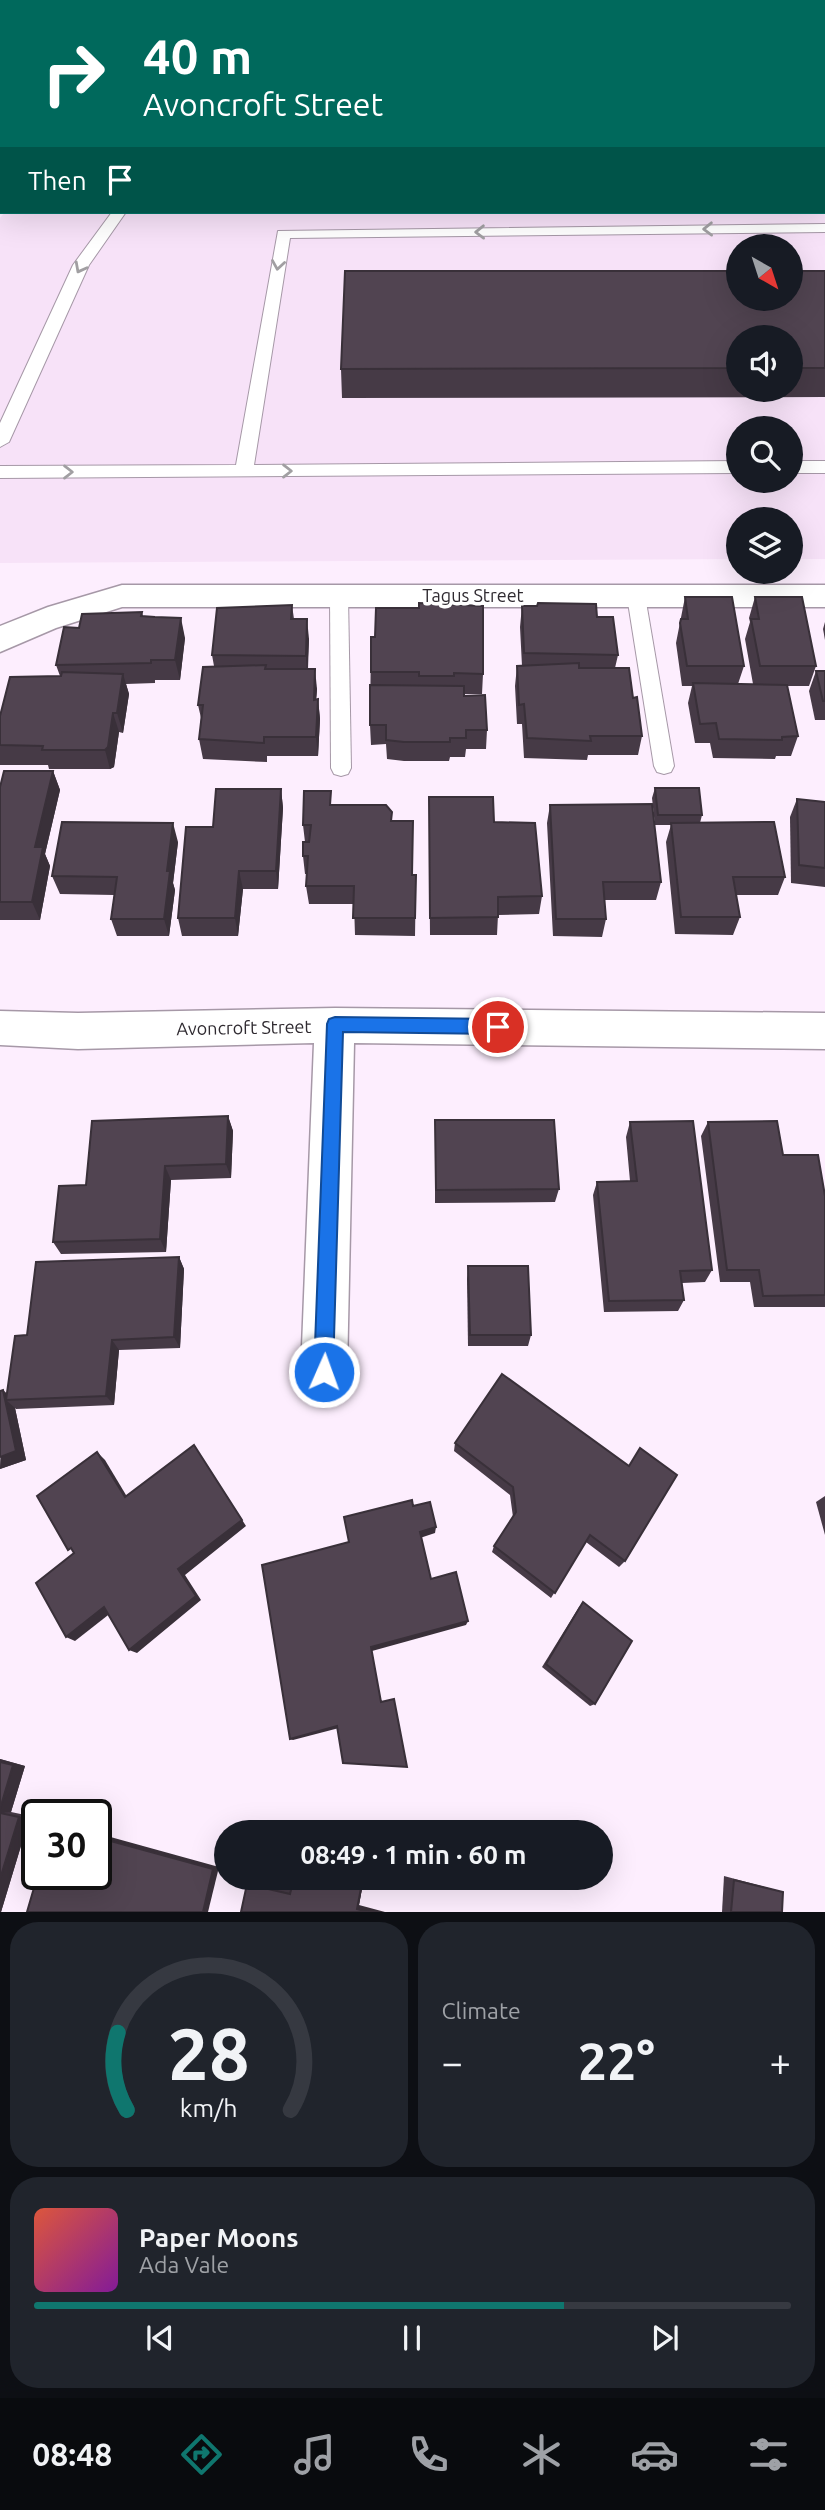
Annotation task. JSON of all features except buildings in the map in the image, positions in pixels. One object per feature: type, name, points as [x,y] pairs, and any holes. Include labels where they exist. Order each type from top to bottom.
[{"type":"street","name":"Tagus Street","points":[[0,640],[68,611],[122,596],[825,596]]},
{"type":"street","name":"Avoncroft Street","points":[[0,1028],[78,1031],[335,1024],[825,1031]]},
{"type":"street","points":[[324,1372],[335,1024]]},
{"type":"lane","points":[[0,442],[81,265],[118,214]]},
{"type":"lane","points":[[244,471],[284,234],[825,228]]},
{"type":"lane","points":[[0,472],[726,467]]},
{"type":"lane","points":[[803,467],[825,467]]},
{"type":"lane","points":[[339,595],[341,768]]},
{"type":"lane","points":[[636,596],[664,766]]},
{"type":"shaded area","points":[[3,214],[825,214],[825,559],[803,559],[803,507],[726,507],[726,559],[0,563],[0,218]]},
{"type":"route","points":[[324,1372],[335,1024],[498,1027]]}]
